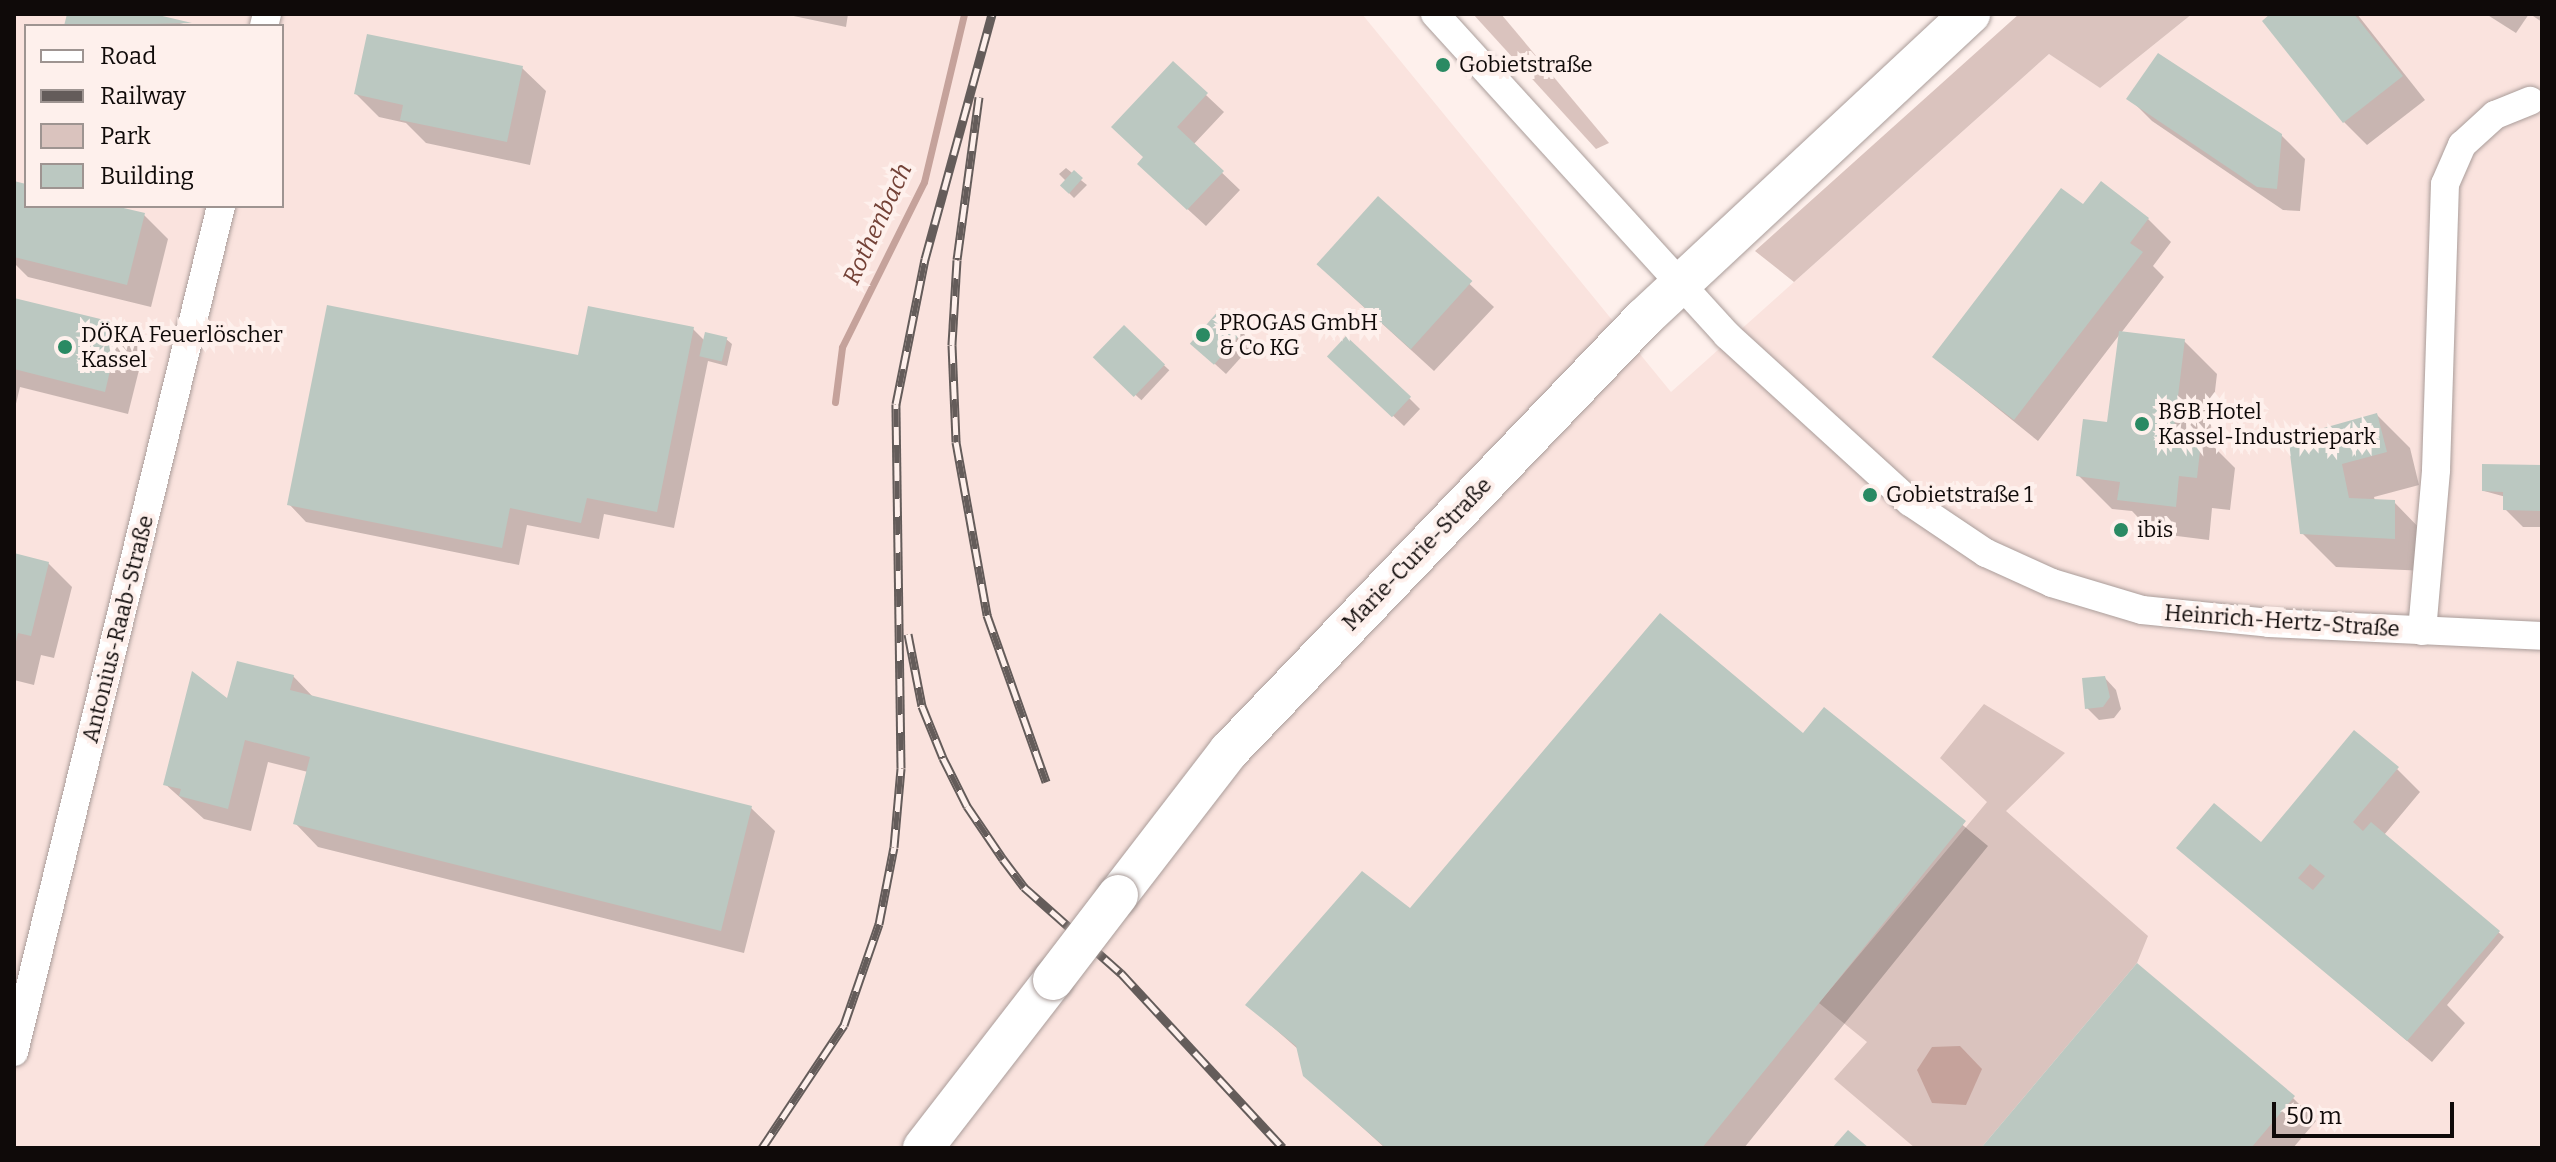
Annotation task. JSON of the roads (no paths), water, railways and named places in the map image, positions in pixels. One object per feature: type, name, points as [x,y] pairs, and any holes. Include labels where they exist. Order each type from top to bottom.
[{"type":"main road","name":"Marie-Curie-Straße","points":[[923,1148],[1229,751],[1680,283],[1970,14]]},
{"type":"street","points":[[1435,14],[1680,283]]},
{"type":"street","name":"Heinrich-Hertz-Straße","points":[[2422,631],[2436,470],[2445,184],[2462,145],[2495,115],[2530,101]]},
{"type":"street","name":"Antonius-Raab-Straße","points":[[14,1052],[221,208]]},
{"type":"street","name":"Heinrich-Hertz-Straße","points":[[1680,283],[1766,372],[1910,502],[1986,553],[2052,583],[2142,610],[2198,619],[2542,636]]},
{"type":"waterway","name":"Rothenbach","points":[[835,402],[842,347],[924,182],[964,14]]},
{"type":"railway","points":[[762,1148],[844,1025],[879,924],[894,847],[901,768],[896,404],[925,259],[992,14]]},
{"type":"railway","points":[[979,97],[957,260],[952,345],[956,442],[987,615],[1046,782]]},
{"type":"railway","points":[[908,634],[922,706],[943,758],[967,806],[1003,859],[1024,887],[1121,973],[1283,1148]]},
{"type":"place","name":"Gobietstraße","points":[[1443,65]]},
{"type":"place","name":"PROGAS GmbH & Co KG","points":[[1203,335]]},
{"type":"place","name":"DÖKA Feuerlöscher Kassel","points":[[65,347]]},
{"type":"place","name":"B&B Hotel Kassel-Industriepark","points":[[2142,424]]},
{"type":"place","name":"Gobietstraße 1","points":[[1870,495]]},
{"type":"place","name":"ibis","points":[[2121,530]]}]
